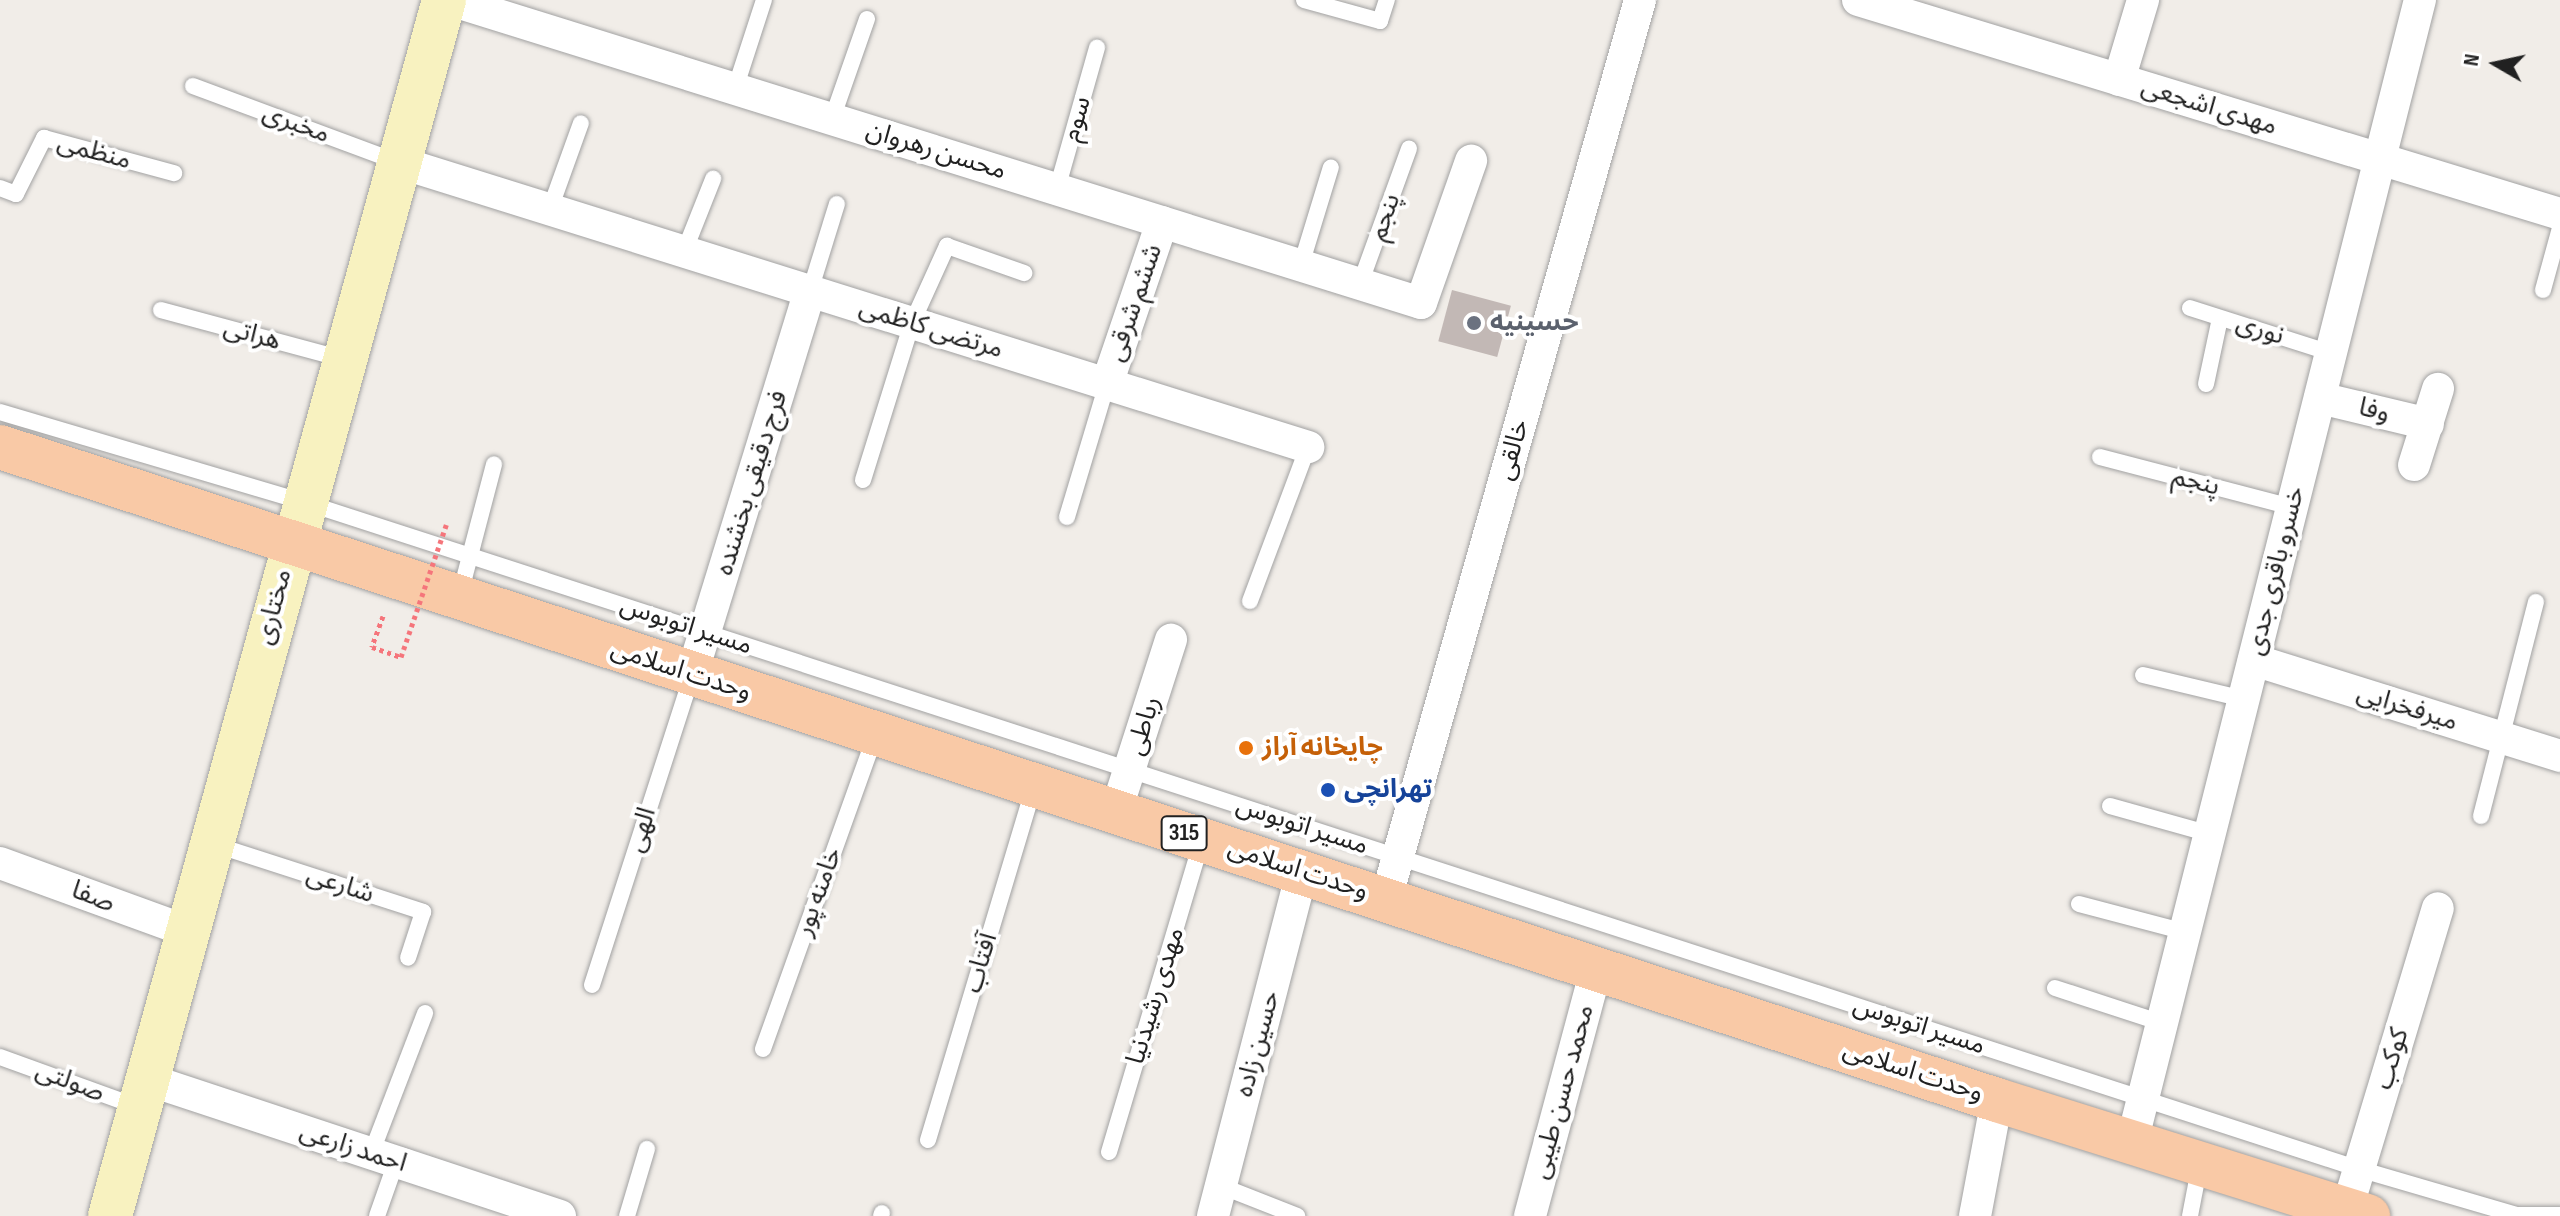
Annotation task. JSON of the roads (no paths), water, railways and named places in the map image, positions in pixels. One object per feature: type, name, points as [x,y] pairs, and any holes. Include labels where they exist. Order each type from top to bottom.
[{"type":"main road","name":"مختاری","points":[[110,1216],[292,543],[444,0]]},
{"type":"main road","name":"وحدت اسلامی","points":[[0,447],[1997,1100],[2200,1163],[2358,1203]]},
{"type":"street","name":"محسن رهروان","points":[[450,0],[1421,303],[1471,161]]},
{"type":"street","name":"خالقی","points":[[1386,899],[1640,0]]},
{"type":"street","name":"مهدی اشجعی","points":[[1858,0],[1932,11],[2119,80],[2560,214]]},
{"type":"street","points":[[2119,80],[2143,0]]},
{"type":"street","name":"خسرو باقری جدی","points":[[2132,1142],[2420,0]]},
{"type":"street","name":"مرتضی کاظمی","points":[[398,162],[1308,447]]},
{"type":"street","name":"ششم شرقی","points":[[1107,384],[1162,222]]},
{"type":"street","name":"فرج دقیقی بخشنده","points":[[692,674],[810,291]]},
{"type":"street","name":"وفا","points":[[2414,465],[2438,389]]},
{"type":"street","name":"وفا","points":[[2320,398],[2428,424]]},
{"type":"street","name":"رباطی","points":[[1116,811],[1171,640]]},
{"type":"street","name":"میرفخرایی","points":[[2254,660],[2560,756]]},
{"type":"street","name":"صفا","points":[[0,863],[187,931]]},
{"type":"street","name":"حسین زاده","points":[[1217,1201],[1302,872]]},
{"type":"street","name":"کوکب","points":[[2358,1203],[2438,908]]},
{"type":"street","name":"محمد حسن طیبی","points":[[1530,1216],[1596,969]]},
{"type":"street","name":"احمد زارعی","points":[[142,1093],[384,1158],[507,1208],[560,1216]]},
{"type":"street","points":[[1975,1216],[1997,1100]]},
{"type":"lane","points":[[735,89],[764,0]]},
{"type":"lane","points":[[1304,0],[1380,21],[1387,0]]},
{"type":"lane","points":[[832,119],[867,19]]},
{"type":"lane","name":"سوم","points":[[1057,189],[1097,48]]},
{"type":"lane","name":"مخبری","points":[[193,86],[398,162]]},
{"type":"lane","points":[[550,209],[581,123]]},
{"type":"lane","name":"منظمی","points":[[0,188],[16,194],[44,138],[174,173]]},
{"type":"lane","name":"پنجم","points":[[1360,284],[1409,149]]},
{"type":"lane","points":[[1301,265],[1331,167]]},
{"type":"lane","points":[[684,252],[713,179]]},
{"type":"lane","points":[[810,291],[837,204]]},
{"type":"lane","points":[[2543,290],[2560,228]]},
{"type":"lane","points":[[863,480],[912,323],[947,246],[1024,273]]},
{"type":"lane","name":"نوری","points":[[2190,308],[2331,353]]},
{"type":"lane","name":"هراتی","points":[[161,310],[343,360]]},
{"type":"lane","points":[[2206,384],[2220,318]]},
{"type":"lane","points":[[1067,517],[1107,384]]},
{"type":"lane","name":"مسیر اتوبوس","points":[[0,412],[304,502],[2143,1099],[2358,1203],[2516,1215],[2560,1215]]},
{"type":"lane","name":"مرتضی کاظمی","points":[[1250,601],[1308,447]]},
{"type":"lane","name":"پنجم","points":[[2100,457],[2292,507]]},
{"type":"lane","points":[[459,598],[494,464]]},
{"type":"lane","points":[[2481,816],[2536,602]]},
{"type":"lane","name":"الهی","points":[[592,985],[692,674]]},
{"type":"lane","points":[[2143,675],[2244,699]]},
{"type":"lane","name":"خامنه پور","points":[[763,1049],[875,735]]},
{"type":"lane","name":"آفتاب","points":[[928,1140],[1034,785]]},
{"type":"lane","points":[[2110,806],[2210,834]]},
{"type":"lane","name":"مهدی رشیدنیا","points":[[1109,1152],[1202,839]]},
{"type":"lane","name":"شارعی","points":[[211,843],[423,912],[408,958]]},
{"type":"lane","points":[[2079,904],[2185,932]]},
{"type":"lane","points":[[2055,988],[2162,1023]]},
{"type":"lane","points":[[377,1216],[384,1158],[425,1013]]},
{"type":"lane","name":"صولتی","points":[[0,1057],[142,1093]]},
{"type":"lane","points":[[627,1216],[647,1149]]},
{"type":"lane","points":[[2190,1216],[2200,1163]]},
{"type":"lane","points":[[1217,1201],[1297,1216]]},
{"type":"place","name":"حسینیه","points":[[1474,323]]},
{"type":"place","name":"چایخانه آراز","points":[[1246,748]]},
{"type":"place","name":"تهرانچی","points":[[1328,790]]}]
